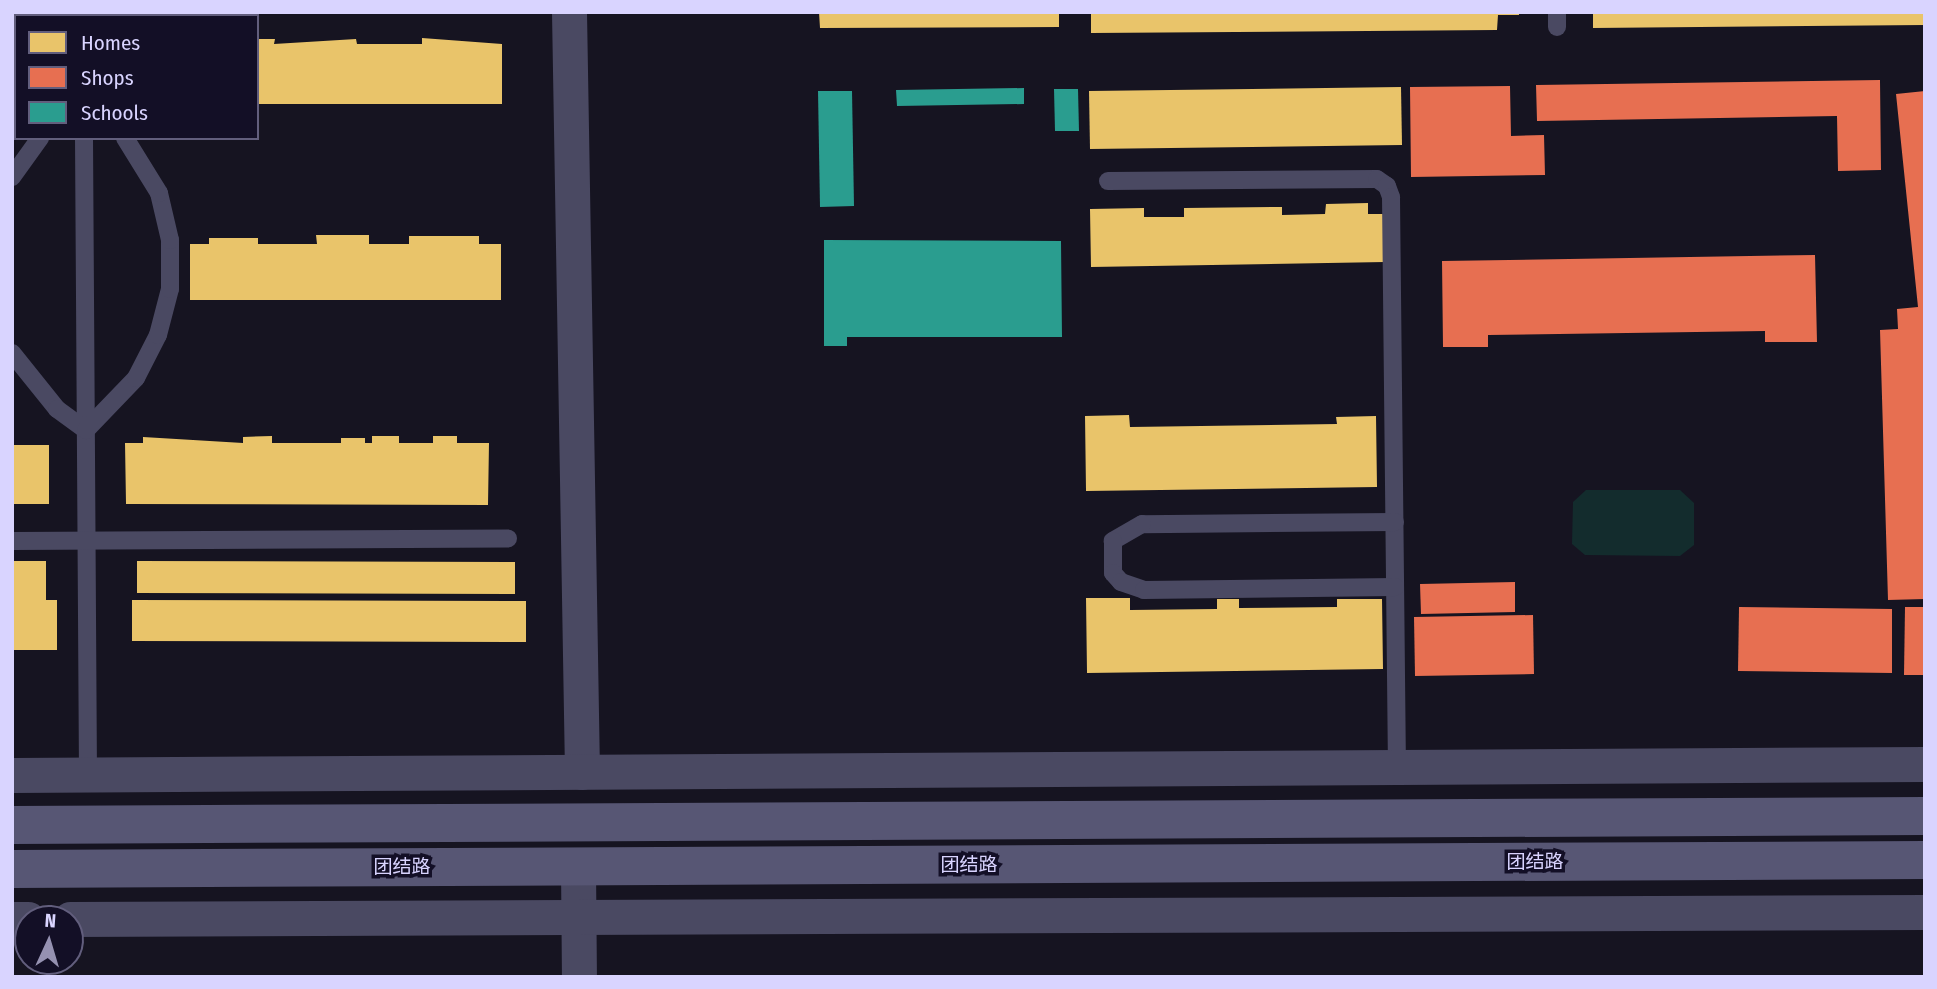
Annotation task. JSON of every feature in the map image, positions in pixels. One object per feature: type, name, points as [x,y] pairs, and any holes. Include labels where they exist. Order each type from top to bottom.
[{"type":"main road","points":[[12,825],[1925,816]]},
{"type":"main road","name":"团结路","points":[[12,869],[1925,859]]},
{"type":"street","points":[[569,12],[582,772]]},
{"type":"street","points":[[12,775],[1925,764]]},
{"type":"street","points":[[578,867],[579,977]]},
{"type":"street","points":[[84,919],[1925,912]]},
{"type":"lane","points":[[12,177],[39,140]]},
{"type":"lane","points":[[84,140],[88,775]]},
{"type":"lane","points":[[86,430],[136,378],[158,335],[170,289],[170,240],[159,193],[126,140]]},
{"type":"lane","points":[[1108,181],[1377,179],[1387,186],[1395,522],[1397,766]]},
{"type":"lane","points":[[12,353],[57,409],[86,430]]},
{"type":"lane","points":[[1395,522],[1142,524],[1123,532],[1113,541],[1113,573],[1121,582],[1144,590],[1395,587]]},
{"type":"lane","points":[[12,541],[508,538]]},
{"type":"green space","points":[[1586,490],[1680,490],[1694,503],[1694,545],[1680,556],[1585,555],[1572,544],[1573,502]]},
{"type":"building: Homes","points":[[819,12],[1059,12],[1059,27],[820,28]]},
{"type":"building: Homes","points":[[1091,12],[1519,12],[1519,15],[1498,15],[1497,30],[1091,33]]},
{"type":"building: Homes","points":[[1593,12],[1925,12],[1925,25],[1593,28]]},
{"type":"building: Homes","points":[[12,36],[14,36],[14,103]]},
{"type":"building: Homes","points":[[422,38],[502,44],[502,104],[259,104],[259,39],[275,39],[274,44],[356,39],[357,44],[422,44]]},
{"type":"building: Homes","points":[[1401,87],[1402,145],[1090,149],[1089,91]]},
{"type":"building: Homes","points":[[1368,203],[1368,214],[1383,214],[1385,262],[1091,267],[1090,209],[1144,208],[1144,217],[1184,217],[1184,208],[1282,207],[1282,215],[1325,214],[1326,204]]},
{"type":"building: Homes","points":[[316,235],[369,235],[369,244],[409,244],[409,236],[479,236],[479,244],[501,244],[501,300],[190,300],[190,244],[209,244],[209,238],[258,238],[258,244],[317,244]]},
{"type":"building: Homes","points":[[1129,415],[1130,427],[1337,424],[1336,417],[1376,416],[1377,487],[1086,491],[1085,416]]},
{"type":"building: Homes","points":[[272,436],[272,443],[341,443],[341,438],[365,438],[365,443],[372,443],[372,436],[399,436],[399,443],[433,443],[433,436],[457,436],[457,443],[489,443],[488,505],[126,504],[125,443],[143,443],[143,437],[243,443],[243,437]]},
{"type":"building: Homes","points":[[12,445],[49,445],[49,504],[12,504]]},
{"type":"building: Homes","points":[[12,561],[46,561],[46,600],[57,600],[57,650],[12,650]]},
{"type":"building: Homes","points":[[137,561],[515,562],[515,594],[137,593]]},
{"type":"building: Homes","points":[[1086,598],[1130,598],[1130,610],[1217,609],[1217,599],[1239,599],[1239,608],[1337,607],[1337,599],[1382,599],[1383,669],[1087,673]]},
{"type":"building: Homes","points":[[132,600],[526,601],[526,642],[132,641]]},
{"type":"building: Shops","points":[[1880,80],[1881,170],[1838,171],[1837,116],[1537,121],[1536,85]]},
{"type":"building: Shops","points":[[1510,86],[1511,136],[1544,135],[1545,175],[1411,177],[1410,87]]},
{"type":"building: Shops","points":[[1925,91],[1925,599],[1888,600],[1880,330],[1898,329],[1897,309],[1918,307],[1896,94]]},
{"type":"building: Shops","points":[[1815,255],[1817,342],[1765,342],[1765,331],[1488,335],[1488,347],[1443,347],[1442,261]]},
{"type":"building: Shops","points":[[1515,582],[1515,612],[1421,614],[1420,584]]},
{"type":"building: Shops","points":[[1739,607],[1892,609],[1892,673],[1738,671]]},
{"type":"building: Shops","points":[[1905,607],[1925,607],[1925,675],[1904,675]]},
{"type":"building: Shops","points":[[1533,615],[1534,674],[1415,676],[1414,617]]},
{"type":"building: Schools","points":[[1024,88],[1024,104],[897,106],[896,90]]},
{"type":"building: Schools","points":[[1054,89],[1078,89],[1079,131],[1055,131]]},
{"type":"building: Schools","points":[[818,91],[852,91],[854,206],[820,207]]},
{"type":"building: Schools","points":[[824,240],[1061,241],[1062,337],[847,337],[847,346],[824,346]]}]
